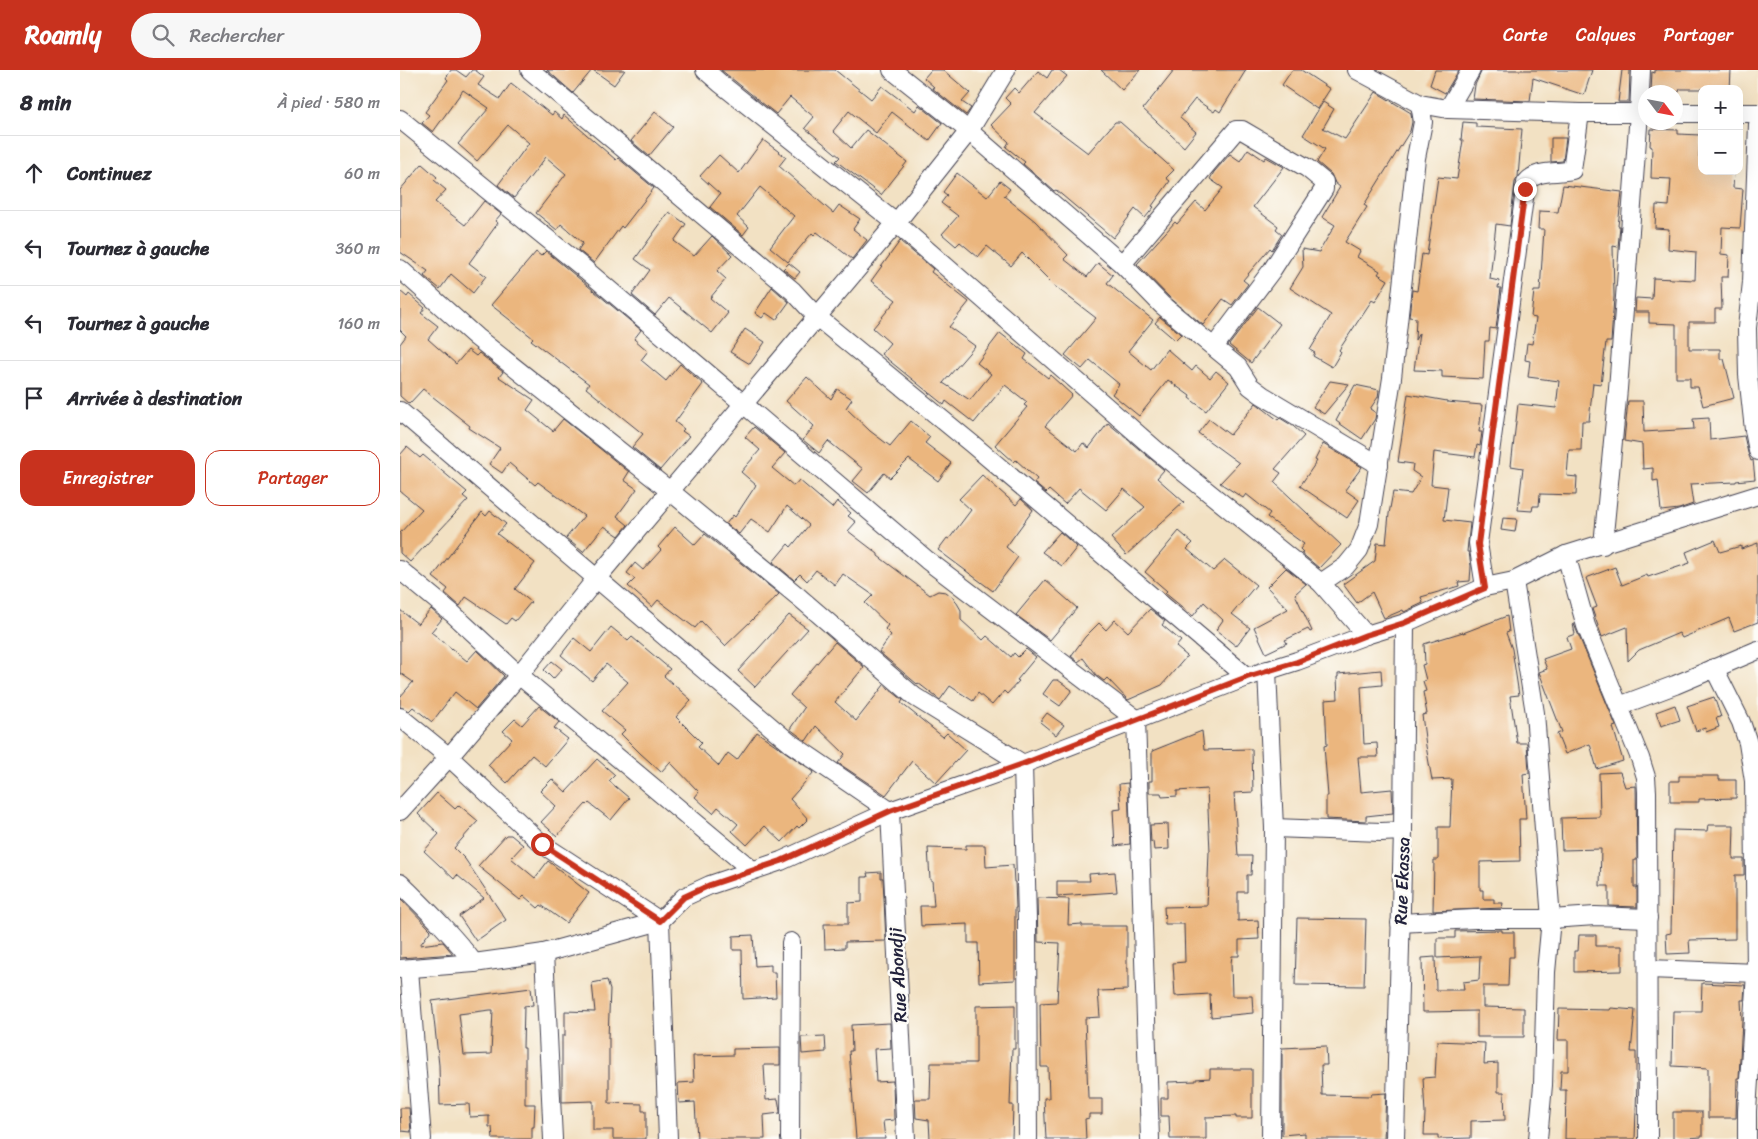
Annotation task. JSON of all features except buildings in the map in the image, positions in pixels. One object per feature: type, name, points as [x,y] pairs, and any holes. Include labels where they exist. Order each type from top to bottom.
[{"type":"street","points":[[530,70],[793,291],[817,317],[1247,677]]},
{"type":"street","points":[[704,70],[896,223],[1156,450],[1321,583],[1366,635]]},
{"type":"street","points":[[892,70],[969,131],[1122,264],[1162,305],[1238,367],[1250,386],[1380,465]]},
{"type":"street","points":[[400,811],[449,757],[596,578],[896,223],[969,131],[1006,70]]},
{"type":"street","points":[[1357,70],[1420,104],[1448,109],[1638,113]]},
{"type":"street","points":[[1448,109],[1471,70]]},
{"type":"street","points":[[1641,70],[1641,85]]},
{"type":"street","points":[[1321,583],[1346,566],[1359,550],[1368,524],[1380,465],[1392,378],[1416,158],[1423,122],[1420,104]]},
{"type":"street","points":[[1485,588],[1478,544],[1526,184],[1532,176],[1572,170],[1580,113]]},
{"type":"street","points":[[1683,113],[1698,113]]},
{"type":"street","points":[[1743,113],[1758,113]]},
{"type":"street","points":[[400,119],[586,270],[926,560],[1136,719]]},
{"type":"street","points":[[1758,124],[1748,375],[1758,451]]},
{"type":"street","points":[[1122,264],[1236,130],[1242,130],[1308,168],[1324,182],[1324,189],[1272,270],[1214,347]]},
{"type":"street","points":[[1603,545],[1641,130]]},
{"type":"street","points":[[400,268],[476,337],[670,491],[800,598],[915,697],[1023,764]]},
{"type":"street","points":[[400,411],[790,743],[890,811]]},
{"type":"street","points":[[422,1139],[404,969],[474,963],[544,953],[660,921],[684,897],[710,885],[781,861],[890,811],[1023,764],[1247,677],[1404,623],[1485,588],[1514,581],[1566,556],[1758,495]]},
{"type":"street","points":[[1566,556],[1586,626],[1646,777],[1648,1139]]},
{"type":"street","points":[[400,570],[452,613],[518,675],[752,870]]},
{"type":"street","points":[[1514,581],[1534,714],[1551,919],[1546,972],[1543,1085],[1538,1139]]},
{"type":"street","name":"Rue Ekassa","points":[[1395,1139],[1403,831],[1404,623]]},
{"type":"street","points":[[1619,706],[1758,650]]},
{"type":"street","points":[[1714,668],[1748,743],[1754,781],[1757,973],[1747,1110],[1747,1139]]},
{"type":"street","points":[[1267,670],[1274,828],[1271,1139]]},
{"type":"street","points":[[400,717],[449,757],[542,844],[660,921]]},
{"type":"street","points":[[1136,719],[1150,1139]]},
{"type":"street","points":[[1023,764],[1027,920],[1028,1139]]},
{"type":"street","name":"Rue Abondji","points":[[890,811],[906,1139]]},
{"type":"street","points":[[1274,828],[1381,832],[1403,831]]},
{"type":"street","points":[[400,883],[442,924],[474,963]]},
{"type":"street","points":[[1400,923],[1595,916],[1648,918]]},
{"type":"street","points":[[660,921],[668,1139]]},
{"type":"street","points":[[790,1139],[791,942]]},
{"type":"street","points":[[544,953],[553,1139]]},
{"type":"street","points":[[1648,969],[1757,973]]},
{"type":"route","points":[[542,844],[660,921],[684,897],[710,885],[781,861],[890,811],[1023,764],[1247,677],[1297,662],[1366,635],[1426,615],[1485,588],[1478,544],[1525,189]]}]
